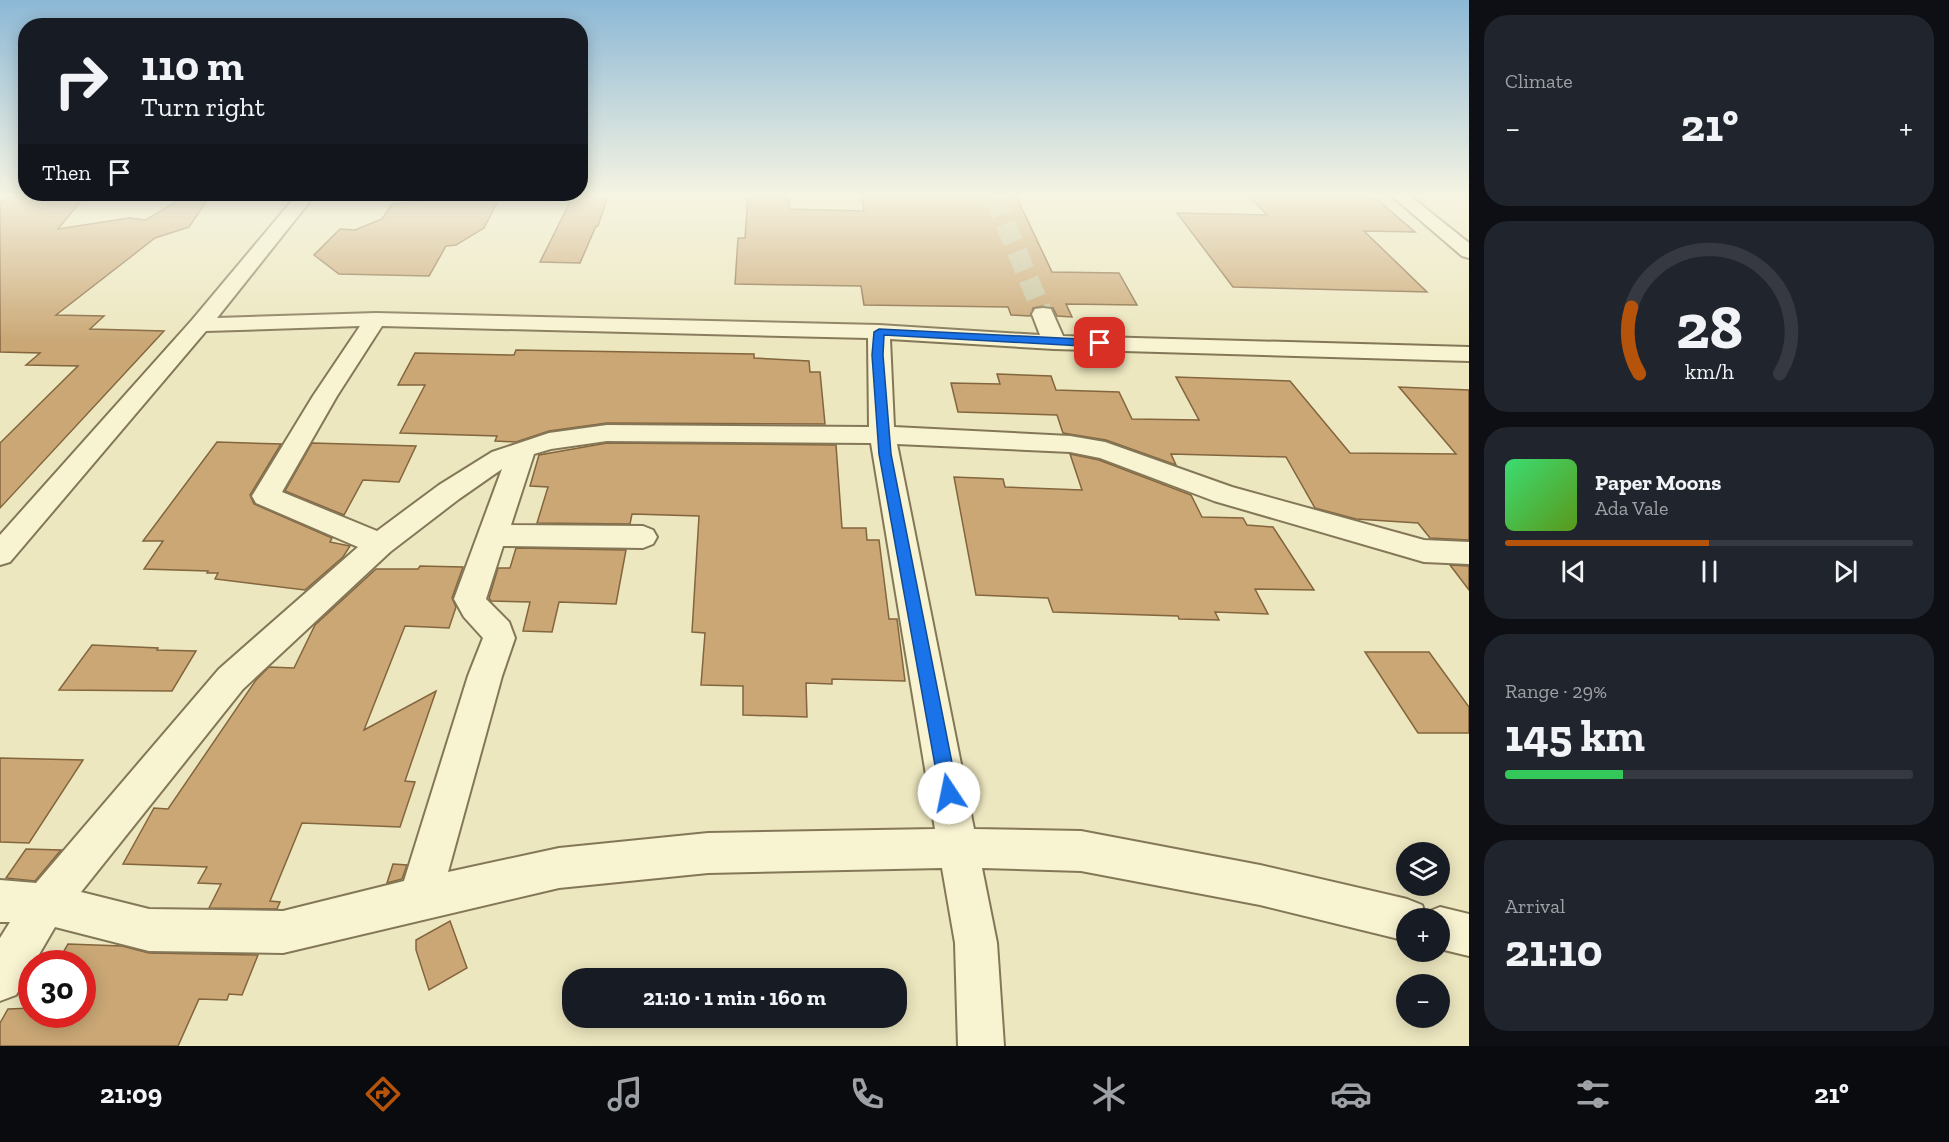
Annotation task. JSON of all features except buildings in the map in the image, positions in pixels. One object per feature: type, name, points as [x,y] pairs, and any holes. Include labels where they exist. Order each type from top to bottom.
[{"type":"street","points":[[0,554],[200,325],[265,245]]},
{"type":"street","points":[[1043,315],[1054,342]]},
{"type":"street","points":[[200,325],[376,319],[879,332],[1054,342],[1469,354]]},
{"type":"street","points":[[376,319],[325,396],[266,496],[380,544]]},
{"type":"street","points":[[879,332],[882,435],[976,943],[981,1046]]},
{"type":"street","points":[[0,980],[45,904],[231,679],[380,544],[449,492],[501,458],[549,441],[607,434],[882,435],[1089,447],[1224,494],[1424,552],[1469,553]]},
{"type":"street","points":[[420,898],[485,676],[499,638],[498,631],[470,600],[523,449]]},
{"type":"street","points":[[492,535],[643,537]]},
{"type":"street","points":[[0,901],[45,904],[149,930],[284,932],[420,898],[559,868],[696,855],[959,848],[1081,851],[1260,885],[1396,917]]},
{"type":"street","points":[[1450,930],[1469,935]]},
{"type":"tunnel","points":[[1014,245],[1043,314]]},
{"type":"route","points":[[949,793],[882,435],[879,332],[1100,343]]}]
